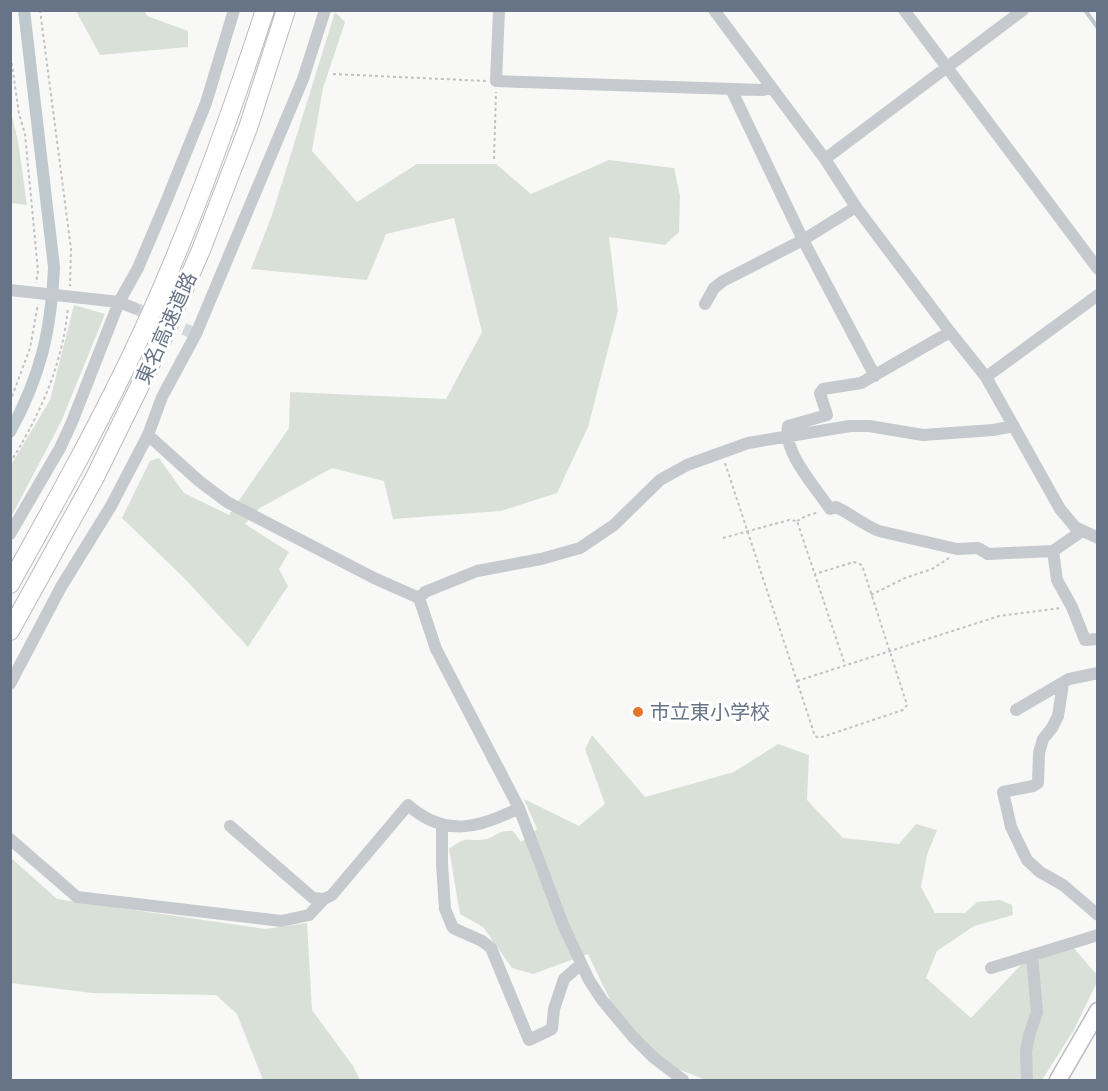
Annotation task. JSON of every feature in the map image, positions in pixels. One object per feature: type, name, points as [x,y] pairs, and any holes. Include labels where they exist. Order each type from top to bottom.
[{"type":"highway","name":"東名高速道路","points":[[10,584],[77,465],[134,349],[225,131],[265,10]]},
{"type":"highway","name":"東名高速道路","points":[[10,631],[94,479],[156,353],[201,250],[243,139],[286,10]]},
{"type":"main road","points":[[1058,1080],[1098,1011]]},
{"type":"street","points":[[10,534],[68,431],[119,302],[138,267],[166,202],[206,103],[234,10]]},
{"type":"street","points":[[10,684],[61,587],[111,506],[148,435],[162,397],[196,333],[303,79],[325,10]]},
{"type":"street","points":[[499,10],[496,81],[763,90],[772,88]]},
{"type":"street","points":[[714,10],[825,159],[856,207],[986,376],[1060,509],[1075,527],[1098,538]]},
{"type":"street","points":[[904,10],[1098,269]]},
{"type":"street","points":[[825,159],[1023,10]]},
{"type":"street","points":[[731,89],[803,240],[875,376]]},
{"type":"street","points":[[705,304],[714,288],[723,281],[803,240],[856,207]]},
{"type":"street","points":[[10,290],[119,302],[134,308]]},
{"type":"street","points":[[986,376],[1098,295]]},
{"type":"street","points":[[950,332],[861,383],[823,388],[820,393],[827,415],[788,426],[786,437],[791,451],[810,480],[830,508],[836,507],[868,527],[957,549],[978,548],[988,554],[1053,551],[1082,531]]},
{"type":"street","points":[[419,598],[425,592],[477,571],[541,559],[580,548],[614,525],[660,480],[687,465],[748,443],[850,426],[869,426],[923,435],[962,433],[1014,426]]},
{"type":"street","points":[[148,435],[199,481],[227,502],[374,579],[419,598],[436,649],[519,808],[564,927],[581,964],[602,1000],[618,1021],[653,1057],[683,1080]]},
{"type":"street","points":[[1053,551],[1057,580],[1072,607],[1085,640],[1098,639]]},
{"type":"street","points":[[1016,711],[1069,680],[1098,673]]},
{"type":"street","points":[[1063,684],[1058,716],[1043,739],[1039,753],[1038,783],[1003,792],[1005,807],[1027,860],[1040,872],[1063,885],[1098,915]]},
{"type":"street","points":[[10,839],[77,897],[281,921],[309,915],[324,899],[332,895],[408,805],[419,815],[442,824],[455,826],[482,825],[519,808]]},
{"type":"street","points":[[442,824],[441,864],[445,909],[453,928],[483,941],[491,948],[529,1040],[552,1029],[554,1009],[564,979],[581,964]]},
{"type":"street","points":[[230,826],[313,898],[324,899]]},
{"type":"street","points":[[991,968],[1098,936]]},
{"type":"street","points":[[1027,1080],[1026,1051],[1037,1012],[1032,955]]},
{"type":"path","points":[[10,463],[29,432],[46,397],[61,350],[69,296],[70,249],[40,10]]},
{"type":"path","points":[[10,51],[28,156],[38,271],[30,348],[10,402]]},
{"type":"path","points":[[333,75],[496,81],[494,159]]},
{"type":"path","points":[[721,452],[815,736],[819,738],[903,710],[907,705],[862,565],[854,562],[815,574]]},
{"type":"path","points":[[723,538],[789,520],[797,521],[830,508]]},
{"type":"path","points":[[797,521],[845,665]]},
{"type":"path","points":[[871,595],[945,562],[957,549]]},
{"type":"path","points":[[797,681],[999,616],[1072,607]]},
{"type":"shaded area","points":[[76,11],[145,11],[147,16],[188,31],[188,47],[100,55]]},
{"type":"shaded area","points":[[335,12],[345,22],[323,88],[312,151],[357,202],[417,164],[496,164],[531,194],[609,160],[674,168],[680,196],[679,232],[665,245],[609,237],[618,311],[588,427],[557,493],[501,511],[393,519],[384,481],[332,468],[260,508],[245,524],[289,552],[279,569],[288,586],[248,647],[184,578],[122,518],[150,461],[159,458],[184,493],[229,515],[289,428],[290,392],[446,399],[482,332],[454,218],[386,234],[367,280],[251,269],[272,215]]},
{"type":"shaded area","points":[[10,108],[18,141],[27,205],[11,203]]},
{"type":"shaded area","points":[[74,305],[105,314],[61,422],[11,517],[11,465],[50,400]]},
{"type":"shaded area","points":[[592,735],[645,797],[734,772],[778,744],[809,755],[807,800],[843,838],[899,844],[916,824],[937,830],[927,855],[921,887],[935,913],[965,913],[977,902],[1000,900],[1012,905],[1013,915],[974,926],[937,951],[926,978],[971,1018],[1020,966],[1066,939],[1097,975],[1097,982],[1074,1030],[1042,1080],[706,1080],[667,1065],[632,1040],[588,954],[533,974],[512,968],[483,927],[460,914],[449,849],[464,840],[486,839],[507,831],[513,831],[521,842],[537,829],[524,799],[579,826],[605,804],[585,749]]},
{"type":"shaded area","points":[[10,857],[57,899],[266,929],[307,923],[312,1010],[353,1066],[360,1080],[263,1080],[237,1014],[216,995],[92,993],[11,983]]},
{"type":"waterway","points":[[10,432],[37,372],[47,332],[54,267],[24,10]]},
{"type":"waterway","points":[[1085,10],[1098,28]]},
{"type":"tunnel","points":[[134,308],[196,334]]},
{"type":"place","name":"市立東小学校","points":[[638,712]]}]
